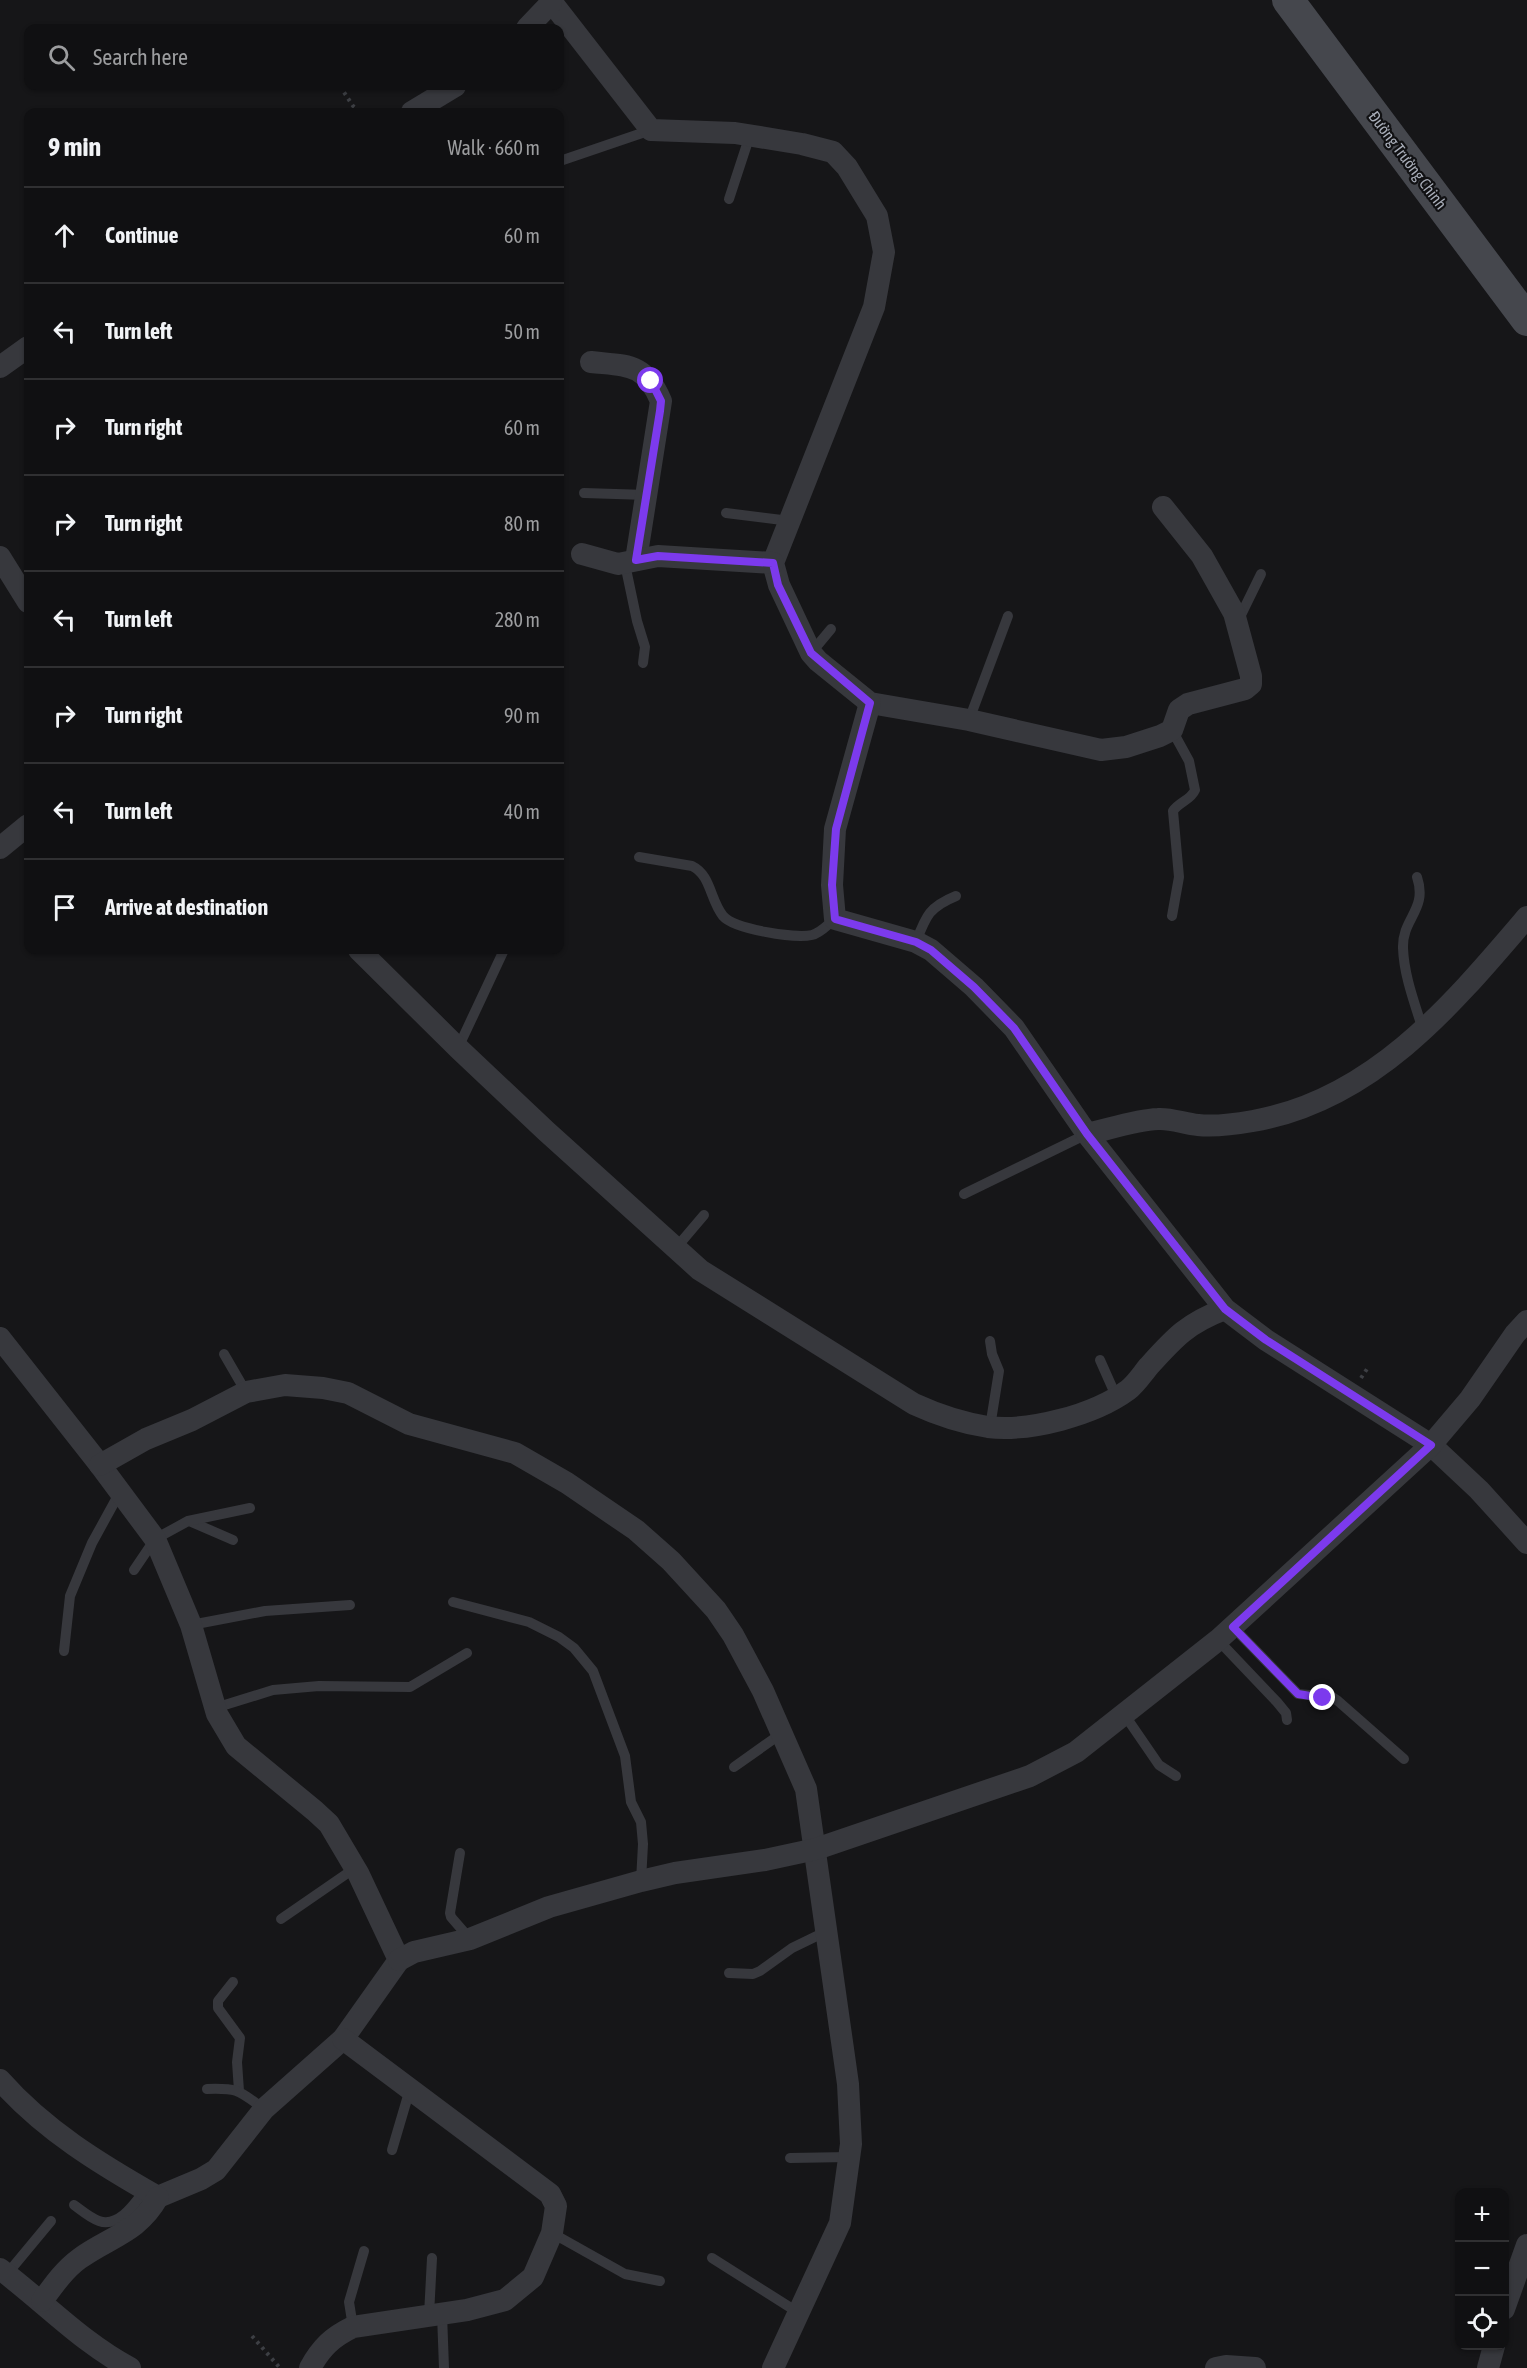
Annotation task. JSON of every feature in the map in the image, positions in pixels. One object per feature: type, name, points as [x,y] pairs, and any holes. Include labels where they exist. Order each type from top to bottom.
[{"type":"main road","name":"Đường Trường Chinh","points":[[1288,0],[1527,320]]},
{"type":"street","points":[[530,24],[550,1],[651,130],[750,135],[833,152],[847,167],[877,216],[884,252],[874,307],[773,563],[778,585],[811,653],[870,703],[969,720],[1101,750],[1126,747],[1160,736],[1172,730],[1179,710],[1188,704],[1226,696],[1245,689],[1251,684],[1251,676],[1238,622],[1202,556],[1164,507]]},
{"type":"street","points":[[419,108],[448,90]]},
{"type":"street","points":[[0,367],[24,350]]},
{"type":"street","points":[[591,362],[627,366],[639,370],[651,381],[661,401],[647,495],[631,562]]},
{"type":"street","points":[[582,554],[618,564],[658,556],[773,563]]},
{"type":"street","points":[[0,557],[24,596]]},
{"type":"street","points":[[870,703],[836,829],[832,885],[835,919],[916,942],[931,950],[974,987],[1014,1028],[1087,1134],[1225,1309],[1266,1340],[1431,1445],[1479,1490],[1527,1543]]},
{"type":"street","points":[[0,848],[24,828]]},
{"type":"street","points":[[1087,1134],[1158,1119],[1201,1125],[1252,1121],[1291,1112],[1327,1098],[1369,1074],[1423,1030],[1474,980],[1527,917]]},
{"type":"street","points":[[363,954],[458,1048],[700,1270],[914,1404],[942,1417],[990,1427],[1023,1425],[1061,1419],[1096,1407],[1129,1389],[1176,1336],[1200,1318],[1225,1309]]},
{"type":"street","points":[[0,2080],[13,2095],[66,2140],[151,2193],[201,2179],[216,2170],[264,2109],[342,2039],[399,1960],[414,1952],[470,1940],[549,1907],[641,1881],[816,1849],[1030,1776],[1076,1752],[1226,1634],[1431,1445],[1470,1399],[1515,1334],[1527,1321]]},
{"type":"street","points":[[2,1346],[100,1465],[155,1539],[190,1625],[215,1708],[236,1746],[329,1824],[355,1868],[399,1960]]},
{"type":"street","points":[[100,1465],[146,1439],[192,1420],[246,1392],[285,1386],[323,1388],[348,1393],[409,1424],[515,1454],[567,1483],[636,1530],[671,1561],[716,1610],[733,1635],[783,1733],[806,1789],[848,2084],[850,2144],[840,2223],[773,2368]]},
{"type":"street","points":[[310,2368],[321,2349],[336,2335],[353,2327],[467,2310],[505,2300],[533,2277],[552,2233],[556,2206],[550,2194],[342,2039]]},
{"type":"street","points":[[42,2301],[57,2280],[78,2260],[123,2235],[141,2221],[151,2193]]},
{"type":"street","points":[[1509,2296],[1527,2245]]},
{"type":"street","points":[[3,2271],[42,2301],[78,2335],[107,2356],[130,2368]]},
{"type":"street","points":[[1488,2368],[1493,2350]]},
{"type":"street","points":[[1216,2368],[1226,2366],[1255,2368]]},
{"type":"lane","points":[[564,160],[651,130]]},
{"type":"lane","points":[[729,199],[750,135]]},
{"type":"lane","points":[[584,493],[647,495]]},
{"type":"lane","points":[[726,513],[790,521]]},
{"type":"lane","points":[[631,562],[637,621],[645,647],[643,663]]},
{"type":"lane","points":[[1238,622],[1261,574]]},
{"type":"lane","points":[[969,720],[1008,616]]},
{"type":"lane","points":[[811,653],[831,629]]},
{"type":"lane","points":[[1172,730],[1189,760],[1195,790],[1193,795],[1176,806],[1173,811],[1179,877],[1172,916]]},
{"type":"lane","points":[[639,856],[699,869],[704,875],[721,914],[733,924],[783,935],[808,936],[815,935],[835,919]]},
{"type":"lane","points":[[1417,878],[1421,890],[1419,904],[1405,932],[1403,948],[1409,985],[1423,1030]]},
{"type":"lane","points":[[916,942],[926,916],[934,907],[956,896]]},
{"type":"lane","points":[[458,1048],[502,954]]},
{"type":"lane","points":[[964,1194],[1087,1134]]},
{"type":"lane","points":[[676,1248],[704,1215]]},
{"type":"lane","points":[[990,1341],[992,1354],[999,1371],[990,1427]]},
{"type":"lane","points":[[224,1354],[246,1392]]},
{"type":"lane","points":[[1100,1360],[1116,1396]]},
{"type":"lane","points":[[64,1651],[70,1596],[92,1543],[121,1492]]},
{"type":"lane","points":[[134,1570],[155,1539],[188,1521],[250,1508]]},
{"type":"lane","points":[[188,1521],[233,1540]]},
{"type":"lane","points":[[453,1602],[529,1622],[560,1637],[574,1648],[593,1671],[625,1756],[631,1802],[641,1822],[643,1844],[641,1881]]},
{"type":"lane","points":[[190,1625],[265,1611],[350,1605]]},
{"type":"lane","points":[[1226,1634],[1286,1713],[1287,1720]]},
{"type":"lane","points":[[1226,1634],[1298,1694],[1332,1697],[1338,1701],[1404,1759]]},
{"type":"lane","points":[[215,1708],[273,1690],[319,1686],[410,1687],[466,1653]]},
{"type":"lane","points":[[1124,1714],[1159,1765],[1176,1776]]},
{"type":"lane","points":[[734,1767],[783,1733]]},
{"type":"lane","points":[[460,1853],[450,1913],[470,1940]]},
{"type":"lane","points":[[281,1919],[355,1868]]},
{"type":"lane","points":[[729,1973],[753,1974],[792,1948],[828,1931]]},
{"type":"lane","points":[[233,1982],[218,2001],[218,2008],[240,2038],[237,2062],[239,2091]]},
{"type":"lane","points":[[207,2090],[231,2088],[264,2109]]},
{"type":"lane","points":[[392,2150],[410,2090]]},
{"type":"lane","points":[[790,2158],[849,2157]]},
{"type":"lane","points":[[74,2205],[99,2222],[112,2221],[125,2214],[151,2193]]},
{"type":"lane","points":[[3,2271],[51,2221]]},
{"type":"lane","points":[[552,2233],[625,2274],[660,2281]]},
{"type":"lane","points":[[353,2327],[349,2302],[364,2251]]},
{"type":"lane","points":[[432,2258],[436,2314],[444,2368]]},
{"type":"lane","points":[[712,2258],[799,2313]]},
{"type":"path","points":[[343,90],[356,108]]},
{"type":"path","points":[[252,2336],[280,2368]]},
{"type":"route","points":[[651,381],[661,401],[636,560],[658,556],[773,563],[778,585],[811,653],[870,703],[836,829],[832,885],[835,919],[916,942],[931,950],[974,987],[1014,1028],[1087,1134],[1225,1309],[1266,1340],[1431,1445],[1233,1627],[1298,1694],[1323,1698]]}]
